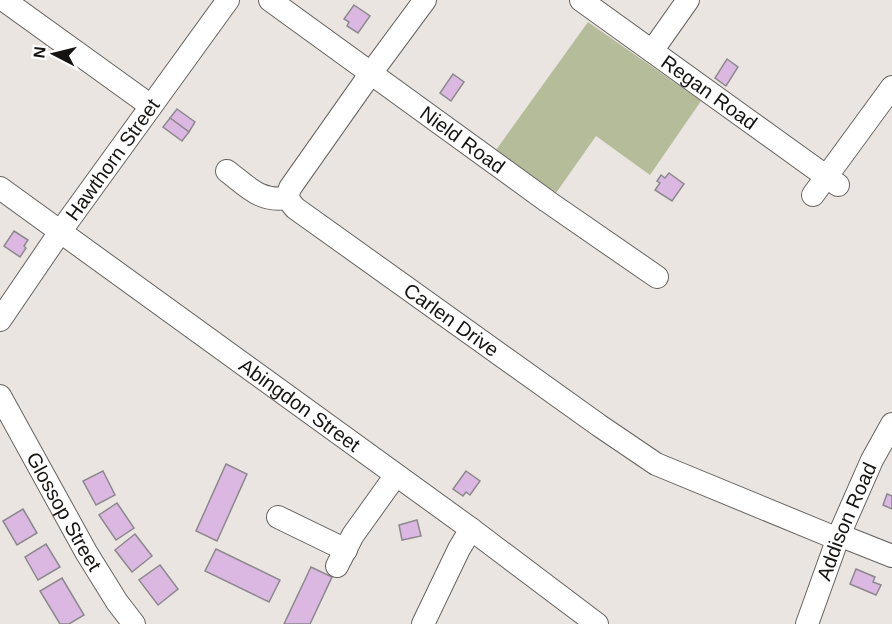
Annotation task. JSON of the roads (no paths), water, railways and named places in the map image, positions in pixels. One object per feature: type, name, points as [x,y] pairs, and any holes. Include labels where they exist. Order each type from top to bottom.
[{"type":"street","points":[[4,0],[151,106]]},
{"type":"street","name":"Hawthorn Street","points":[[0,320],[60,232],[228,0]]},
{"type":"street","name":"Nield Road","points":[[270,0],[547,201],[657,277]]},
{"type":"street","points":[[227,171],[261,197],[275,200],[287,198],[290,188],[425,0]]},
{"type":"street","name":"Regan Road","points":[[581,0],[652,51],[826,186],[892,87]]},
{"type":"street","points":[[652,51],[688,0]]},
{"type":"street","name":"Abingdon Street","points":[[0,188],[471,529],[597,624]]},
{"type":"street","name":"Carlen Drive","points":[[287,198],[305,215],[600,426],[634,436],[656,464],[838,537],[892,556]]},
{"type":"street","name":"Glossop Street","points":[[0,396],[86,552],[117,602],[134,624]]},
{"type":"street","name":"Addison Road","points":[[807,624],[838,537],[872,460],[892,423]]},
{"type":"street","points":[[278,517],[342,558],[353,535],[396,475]]},
{"type":"street","points":[[423,624],[471,529]]}]
